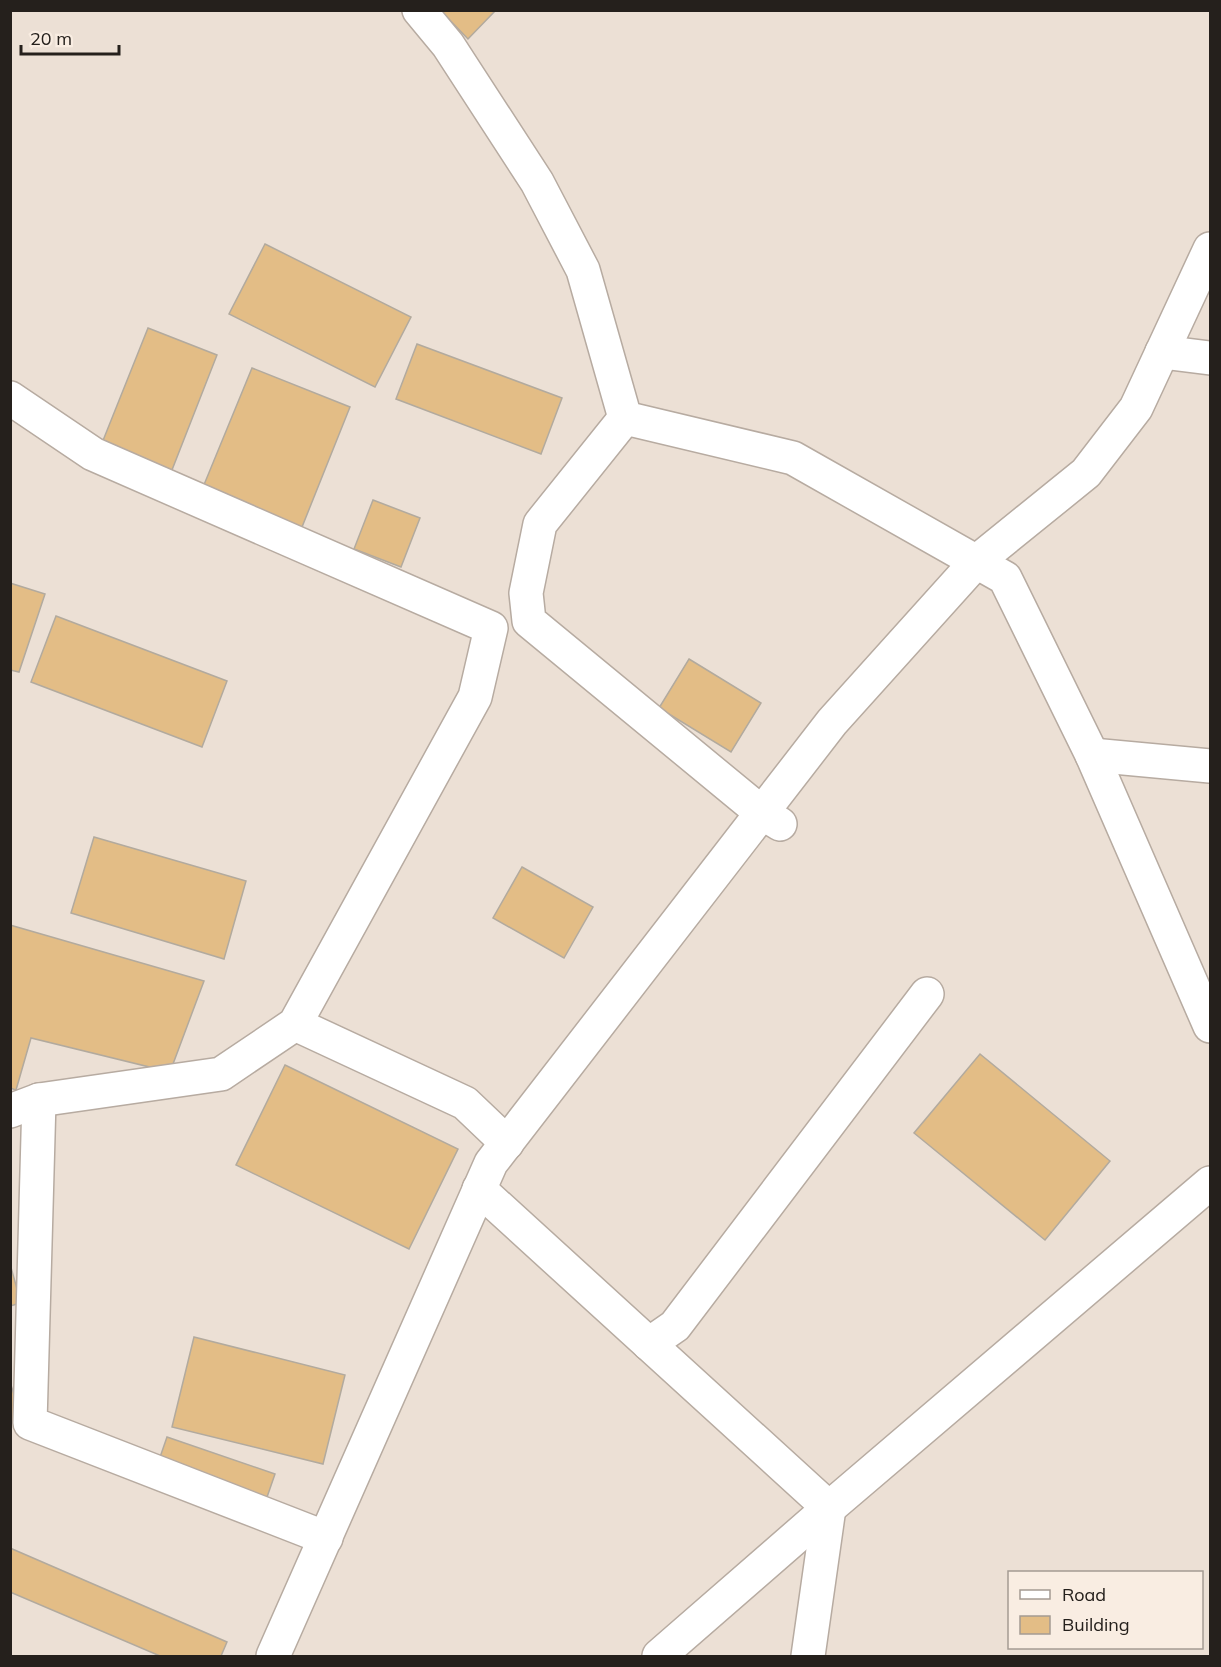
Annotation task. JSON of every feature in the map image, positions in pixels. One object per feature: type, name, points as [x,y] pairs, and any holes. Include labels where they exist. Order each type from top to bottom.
[{"type":"street","points":[[419,10],[448,45],[537,182],[583,270],[625,418]]},
{"type":"street","points":[[273,1656],[491,1163],[771,818],[832,722],[976,561],[1086,473],[1136,408],[1210,249]]},
{"type":"street","points":[[1162,352],[1210,358]]},
{"type":"street","points":[[10,398],[93,454],[488,626],[529,621]]},
{"type":"street","points":[[625,418],[793,458],[1005,578],[1092,755],[1210,1026]]},
{"type":"street","points":[[625,418],[540,524],[525,593],[529,621],[771,818]]},
{"type":"street","points":[[326,1538],[30,1423],[25,1106],[221,1074],[295,1024],[475,697],[490,628],[488,626]]},
{"type":"street","points":[[1092,755],[1210,766]]},
{"type":"street","points":[[649,1344],[675,1326],[927,994]]},
{"type":"street","points":[[295,1024],[465,1103],[507,1143]]},
{"type":"street","points":[[659,1656],[1210,1183]]},
{"type":"street","points":[[480,1189],[829,1508]]},
{"type":"street","points":[[808,1656],[829,1508]]},
{"type":"building","points":[[440,10],[496,10],[468,39]]},
{"type":"building","points":[[265,244],[411,317],[375,387],[229,314]]},
{"type":"building","points":[[148,328],[217,355],[170,475],[100,448]]},
{"type":"building","points":[[417,344],[562,398],[541,454],[396,399]]},
{"type":"building","points":[[252,368],[350,407],[300,532],[201,492]]},
{"type":"building","points":[[373,500],[420,518],[401,567],[354,549]]},
{"type":"building","points":[[10,583],[45,594],[19,672],[10,670]]},
{"type":"building","points":[[56,616],[227,681],[202,747],[31,682]]},
{"type":"building","points":[[689,659],[761,703],[731,752],[659,708]]},
{"type":"building","points":[[94,837],[246,881],[224,959],[71,913]]},
{"type":"building","points":[[522,867],[593,907],[564,958],[493,918]]},
{"type":"building","points":[[10,925],[204,981],[170,1072],[31,1038],[16,1090],[10,1088]]},
{"type":"building","points":[[980,1054],[1110,1161],[1045,1240],[914,1133]]},
{"type":"building","points":[[285,1065],[458,1149],[409,1249],[236,1165]]},
{"type":"building","points":[[10,1264],[21,1303],[10,1306]]},
{"type":"building","points":[[194,1337],[345,1375],[323,1464],[172,1427]]},
{"type":"building","points":[[10,1382],[22,1420],[10,1423]]},
{"type":"building","points":[[167,1437],[275,1474],[266,1500],[158,1463]]},
{"type":"building","points":[[10,1548],[227,1642],[221,1656],[160,1656],[10,1592]]}]
